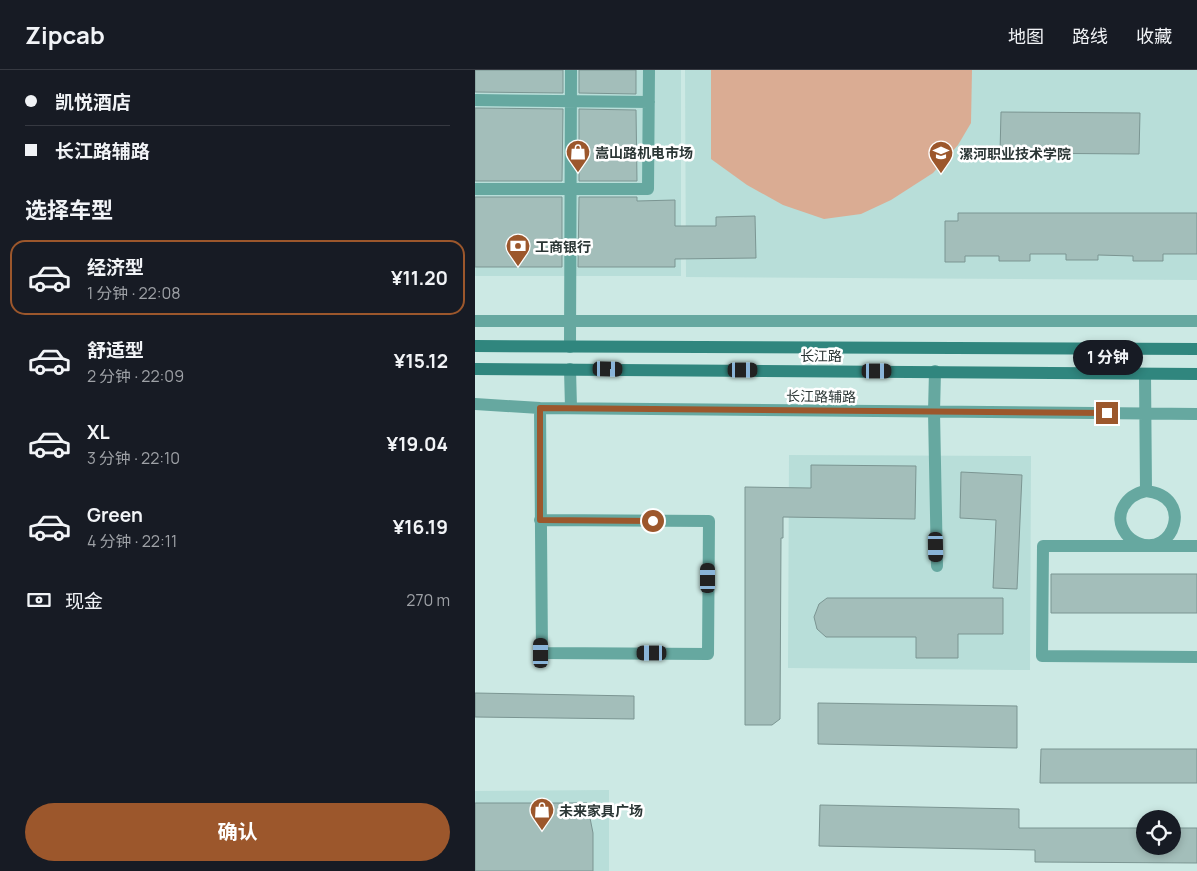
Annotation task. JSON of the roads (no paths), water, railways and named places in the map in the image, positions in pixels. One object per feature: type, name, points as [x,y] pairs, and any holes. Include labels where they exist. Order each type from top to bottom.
[{"type":"main road","name":"长江路","points":[[475,346],[1197,349]]},
{"type":"main road","name":"长江路","points":[[475,369],[570,368],[1197,374]]},
{"type":"street","points":[[570,347],[571,70]]},
{"type":"street","points":[[475,189],[648,189],[649,70]]},
{"type":"street","points":[[475,100],[649,102]]},
{"type":"street","points":[[475,320],[1197,320]]},
{"type":"street","points":[[570,368],[571,408]]},
{"type":"street","points":[[935,371],[937,566]]},
{"type":"street","points":[[1145,374],[1146,491]]},
{"type":"street","name":"长江路辅路","points":[[475,404],[540,408],[1197,414]]},
{"type":"street","points":[[540,408],[540,520],[541,653],[708,654],[709,521],[540,520]]},
{"type":"street","points":[[1146,491],[1156,492],[1164,496],[1174,512],[1175,521],[1167,538],[1150,546],[1134,541],[1127,535],[1121,520],[1121,512],[1131,497],[1146,491]]},
{"type":"street","points":[[1197,546],[1043,546],[1042,656],[1197,657]]},
{"type":"place","name":"嵩山路机电市场","points":[[578,173]]},
{"type":"place","name":"漯河职业技术学院","points":[[941,174]]},
{"type":"place","name":"工商银行","points":[[518,267]]},
{"type":"place","name":"未来家具广场","points":[[542,831]]}]
